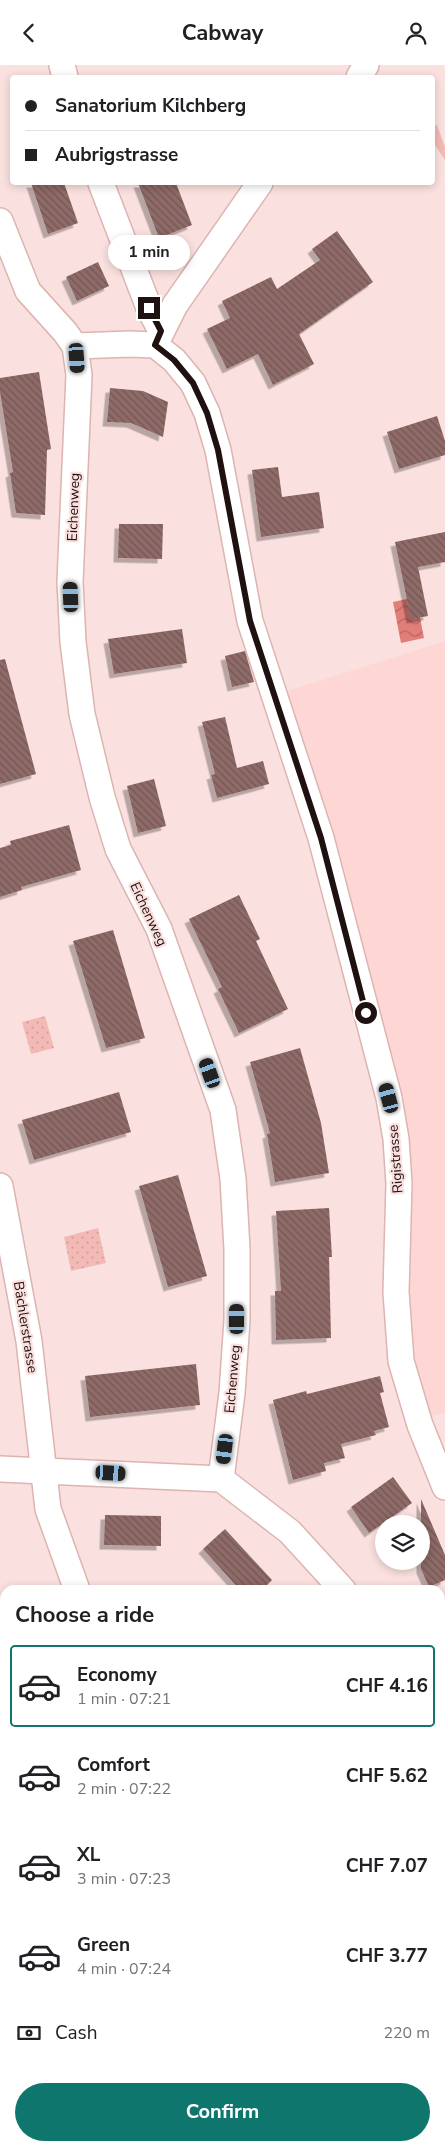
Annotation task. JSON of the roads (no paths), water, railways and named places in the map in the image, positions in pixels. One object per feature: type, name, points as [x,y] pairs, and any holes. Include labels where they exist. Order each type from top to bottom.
[{"type":"street","points":[[102,185],[149,308],[158,338]]},
{"type":"street","points":[[158,338],[175,305],[259,185]]},
{"type":"street","points":[[0,221],[28,291],[65,332],[75,347],[130,344],[158,338]]},
{"type":"street","name":"Rigistrasse","points":[[158,338],[193,383],[207,413],[218,450],[250,621],[321,838],[389,1098],[396,1139],[399,1183],[396,1292],[401,1361],[420,1425],[445,1487]]},
{"type":"street","name":"Eichenweg","points":[[75,347],[78,375],[70,582],[73,642],[82,714],[102,797],[118,849],[159,929],[224,1110],[237,1249],[237,1319],[232,1393],[221,1479]]},
{"type":"street","name":"Bächlerstrasse","points":[[0,1186],[29,1341],[42,1470],[48,1509],[75,1585]]},
{"type":"street","points":[[0,1469],[221,1479],[290,1532],[338,1585]]},
{"type":"water","points":[[416,597],[424,638],[401,643],[393,602]]}]
